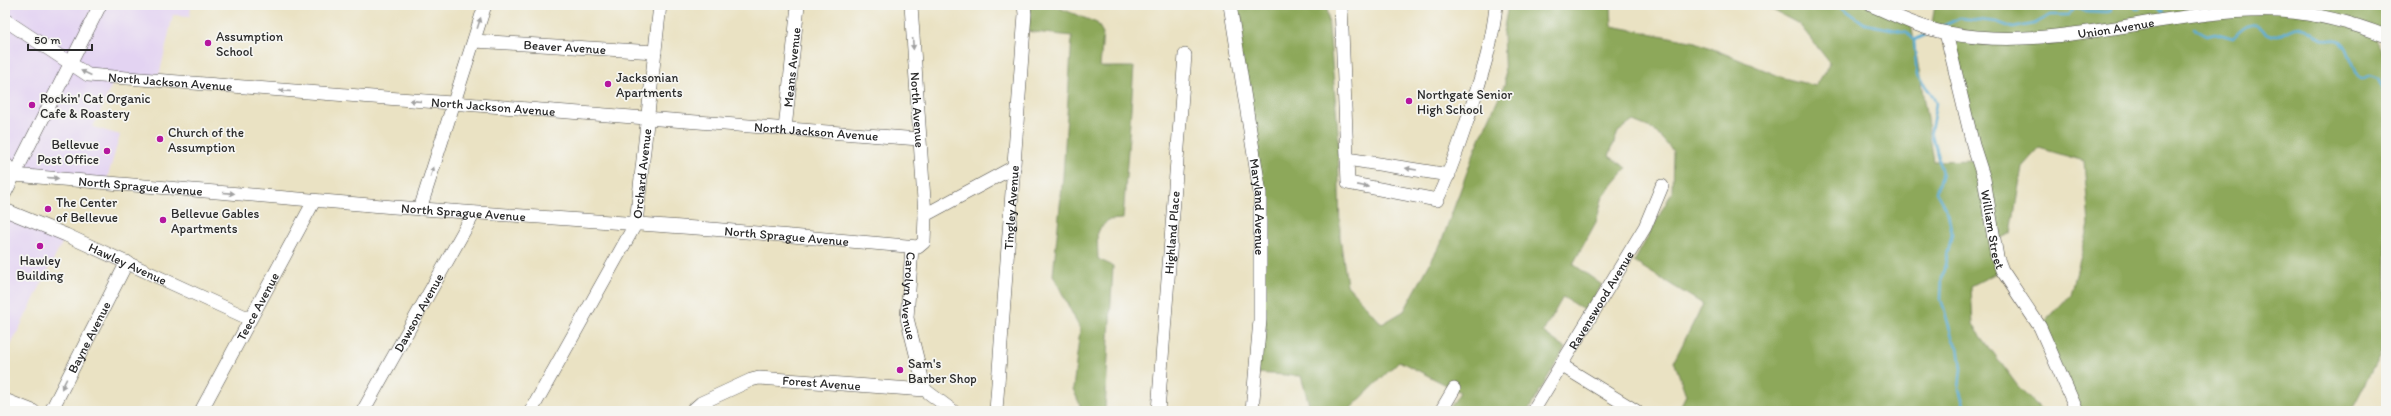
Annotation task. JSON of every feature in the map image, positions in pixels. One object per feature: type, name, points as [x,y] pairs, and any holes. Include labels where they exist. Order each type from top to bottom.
[{"type":"street","points":[[5,193],[100,5]]},
{"type":"street","points":[[420,209],[485,5]]},
{"type":"street","name":"Orchard Avenue","points":[[531,411],[636,223],[660,5]]},
{"type":"street","name":"Means Avenue","points":[[785,129],[798,5]]},
{"type":"street","name":"North Avenue","points":[[911,5],[925,215]]},
{"type":"street","name":"Tingley Avenue","points":[[996,411],[1024,5]]},
{"type":"street","name":"Maryland Avenue","points":[[1230,5],[1260,193],[1260,320],[1252,411]]},
{"type":"street","points":[[1341,5],[1348,183],[1438,200],[1449,174],[1484,68],[1495,19],[1496,5]]},
{"type":"street","name":"Union Avenue","points":[[1871,5],[1911,23],[1946,33],[2010,38],[2044,37],[2205,16],[2276,11],[2324,17],[2386,36]]},
{"type":"street","name":"North Jackson Avenue","points":[[5,20],[88,75],[454,105],[919,139]]},
{"type":"street","name":"William Street","points":[[1946,33],[1972,145],[1984,179],[1996,257],[2002,270],[2040,327],[2078,411]]},
{"type":"street","name":"Beaver Avenue","points":[[474,41],[655,52]]},
{"type":"street","name":"Highland Place","points":[[1158,411],[1185,55]]},
{"type":"street","points":[[1347,159],[1449,174]]},
{"type":"street","points":[[5,163],[14,175]]},
{"type":"street","points":[[925,215],[1014,167]]},
{"type":"street","name":"North Sprague Avenue","points":[[14,175],[314,201],[636,223],[912,247]]},
{"type":"street","name":"Ravenswood Avenue","points":[[1533,411],[1645,227],[1662,186]]},
{"type":"street","name":"Teece Avenue","points":[[201,411],[314,201]]},
{"type":"street","name":"Hawley Avenue","points":[[5,210],[127,262],[250,319]]},
{"type":"street","name":"Dawson Avenue","points":[[363,411],[474,213]]},
{"type":"street","name":"Carolyn Avenue","points":[[924,390],[907,318],[912,247],[920,247],[924,242],[925,215]]},
{"type":"street","name":"Bayne Avenue","points":[[50,411],[127,262]]},
{"type":"street","points":[[1561,365],[1636,411]]},
{"type":"street","name":"Forest Avenue","points":[[692,411],[700,403],[759,378],[924,390]]},
{"type":"street","points":[[1441,411],[1454,389]]},
{"type":"street","points":[[924,390],[953,411]]},
{"type":"street","points":[[5,400],[33,411]]},
{"type":"shaded area","points":[[13,5],[191,5],[190,16],[173,15],[158,81],[115,78],[93,127],[120,135],[106,183],[14,175],[5,193],[5,19]]},
{"type":"shaded area","points":[[5,210],[66,235],[5,357]]},
{"type":"green space","points":[[1024,5],[1052,5],[1097,23],[1103,33],[1100,67],[1134,67],[1123,219],[1108,220],[1097,232],[1098,259],[1113,266],[1105,411],[1078,411],[1080,405],[1073,389],[1080,329],[1053,275],[1063,176],[1072,36],[1024,31]]},
{"type":"green space","points":[[1230,5],[1327,5],[1338,131],[1340,237],[1347,285],[1382,324],[1404,311],[1441,243],[1475,150],[1505,83],[1503,33],[1508,5],[1611,5],[1612,26],[1696,42],[1784,78],[1816,86],[1830,63],[1799,24],[1763,5],[1871,5],[1911,23],[1934,161],[1977,160],[1946,33],[1931,29],[1935,5],[2386,5],[2386,36],[2372,31],[2386,60],[2386,343],[2351,411],[2077,411],[2040,327],[2071,294],[2089,225],[2084,161],[2039,148],[2022,167],[2011,233],[1993,242],[2002,270],[1971,286],[1973,325],[2017,385],[2043,411],[1678,411],[1686,395],[1674,361],[1703,304],[1634,262],[1672,192],[1673,151],[1653,129],[1633,121],[1618,132],[1609,156],[1627,168],[1603,196],[1596,222],[1573,264],[1602,285],[1585,311],[1563,297],[1543,332],[1565,348],[1528,411],[1448,411],[1460,392],[1399,361],[1348,411],[1309,411],[1310,408],[1301,376],[1255,373],[1260,193]]},
{"type":"waterway","points":[[1839,5],[1865,24],[1907,32],[1914,40],[1926,35]]},
{"type":"waterway","points":[[1943,26],[1960,18],[1997,22],[2013,28],[2034,24],[2051,15],[2068,15],[2075,7],[2085,11],[2107,12],[2111,11],[2110,5]]},
{"type":"waterway","points":[[2131,5],[2137,9],[2140,8],[2139,5]]},
{"type":"waterway","points":[[2157,5],[2163,12]]},
{"type":"waterway","points":[[2194,28],[2207,35],[2215,33],[2233,38],[2242,29],[2249,25],[2259,26],[2267,33],[2278,36],[2294,28],[2303,27],[2322,40],[2338,40],[2343,43],[2349,54],[2353,68],[2359,77],[2363,79],[2371,75],[2377,78],[2386,97]]},
{"type":"waterway","points":[[1914,40],[1917,76],[1931,93],[1936,103],[1931,131],[1942,173],[1936,192],[1948,213],[1952,234],[1942,278],[1941,299],[1953,340],[1958,347],[1961,368],[1959,389],[1966,411]]},
{"type":"place","name":"Assumption School","points":[[208,43]]},
{"type":"place","name":"Jacksonian Apartments","points":[[608,84]]},
{"type":"place","name":"Northgate Senior High School","points":[[1409,101]]},
{"type":"place","name":"Rockin' Cat Organic Cafe & Roastery","points":[[32,105]]},
{"type":"place","name":"Church of the Assumption","points":[[160,139]]},
{"type":"place","name":"Bellevue Post Office","points":[[107,151]]},
{"type":"place","name":"The Center of Bellevue","points":[[48,209]]},
{"type":"place","name":"Bellevue Gables Apartments","points":[[163,220]]},
{"type":"place","name":"Hawley Building","points":[[40,246]]},
{"type":"place","name":"Sam's Barber Shop","points":[[900,370]]}]
